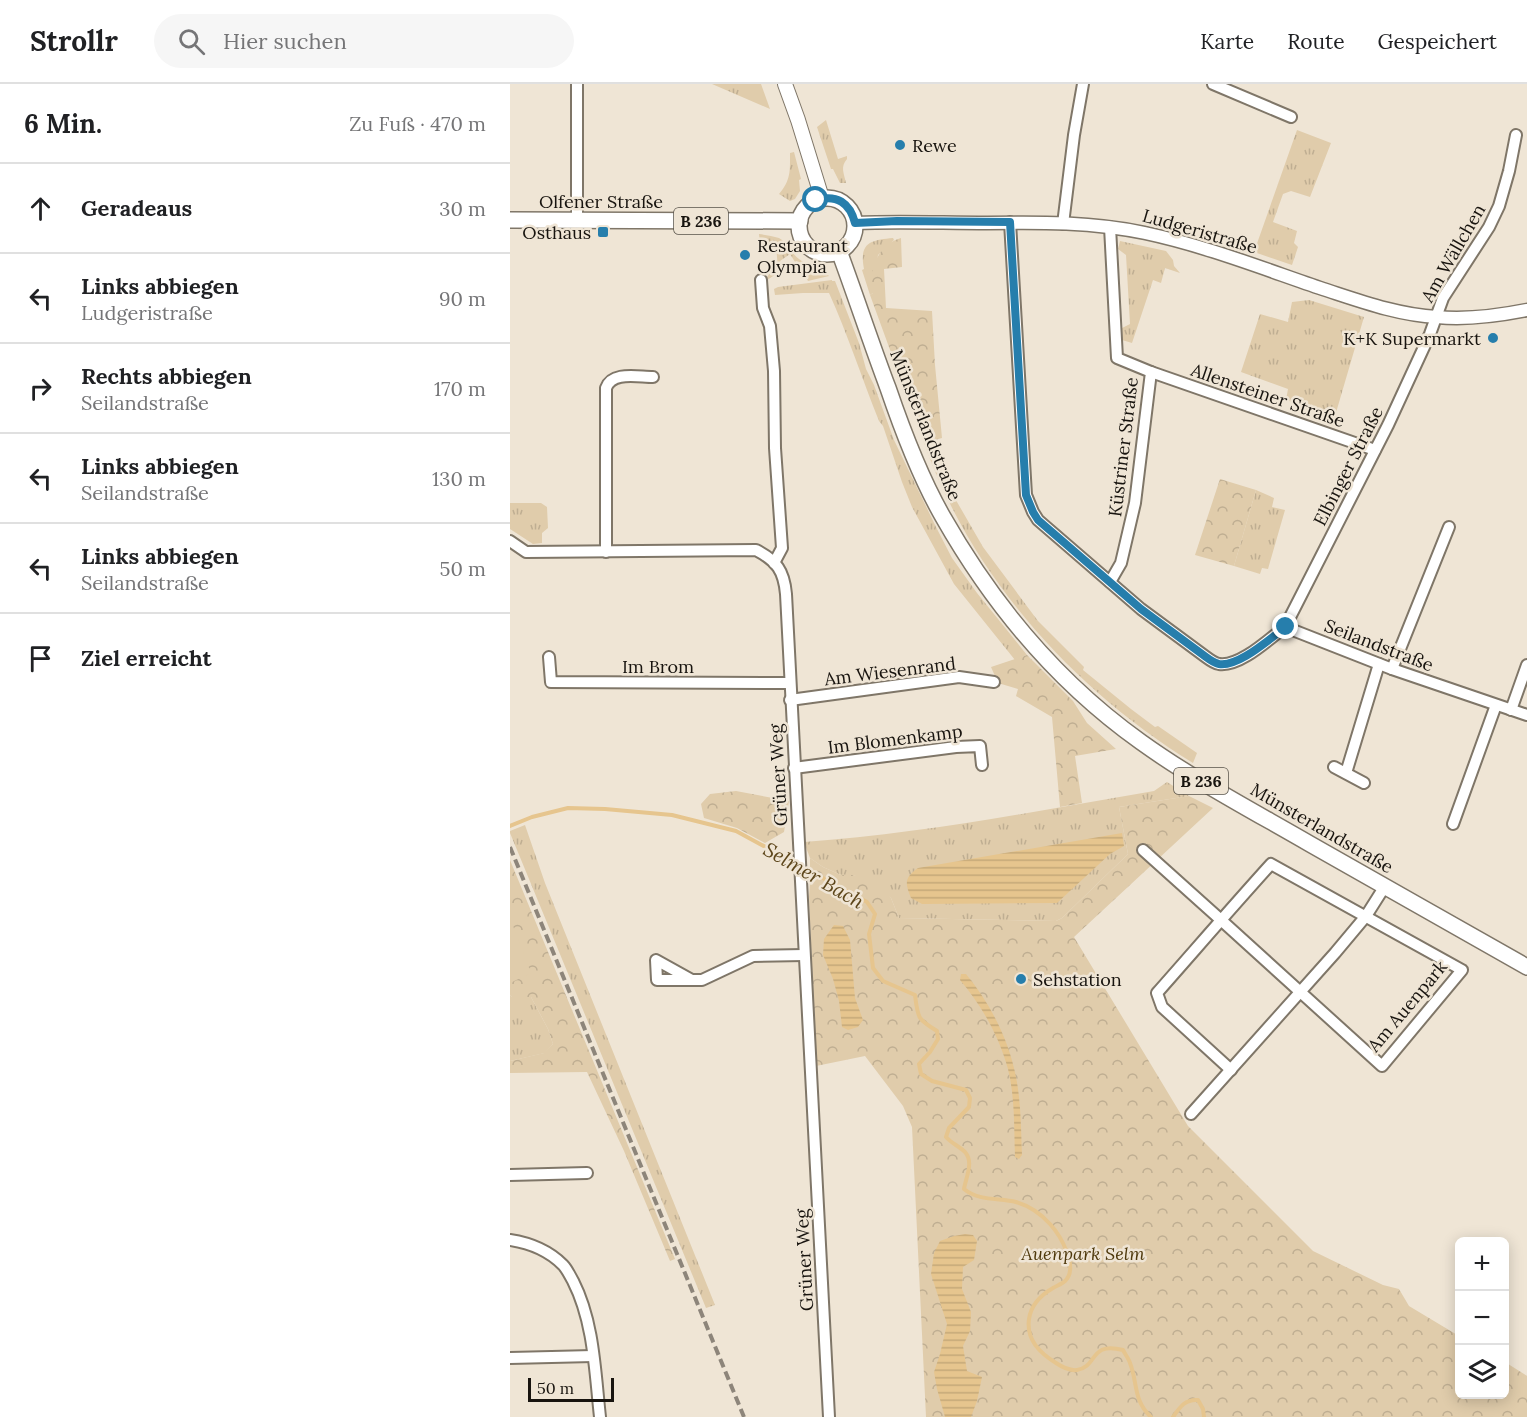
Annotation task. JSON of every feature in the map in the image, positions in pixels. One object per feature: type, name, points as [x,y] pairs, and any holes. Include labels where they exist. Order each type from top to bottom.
[{"type":"main road","points":[[785,84],[822,198]]},
{"type":"main road","points":[[822,198],[834,199],[846,205],[853,214],[855,223],[855,231],[851,240],[839,251],[826,254],[813,250],[803,241],[799,228],[807,206],[822,198]]},
{"type":"main road","name":"Olfener Straße","points":[[510,220],[800,221]]},
{"type":"main road","name":"Münsterlandstraße","points":[[839,251],[900,423],[942,516],[975,571],[996,600],[1056,670],[1138,741],[1192,776],[1527,967]]},
{"type":"street","points":[[577,84],[577,220]]},
{"type":"street","points":[[1063,224],[1083,84]]},
{"type":"street","points":[[1213,84],[1291,117]]},
{"type":"street","name":"Am Wällchen","points":[[1435,317],[1443,298],[1489,227],[1499,206],[1516,135]]},
{"type":"street","points":[[1010,222],[1026,495],[1038,520],[1141,609],[1217,664],[1228,664],[1242,658],[1286,627]]},
{"type":"street","name":"Ludgeristraße","points":[[855,223],[1010,222],[1110,226],[1196,246],[1385,308],[1435,317],[1461,318],[1491,317],[1527,310]]},
{"type":"street","name":"Küstriner Straße","points":[[1110,226],[1117,358],[1150,372],[1135,503],[1121,563],[1110,582]]},
{"type":"street","points":[[510,541],[526,552],[756,550],[774,563],[782,548],[775,448],[774,371],[770,326],[763,308],[761,280]]},
{"type":"street","name":"Elbinger Straße","points":[[1286,627],[1388,425],[1426,343],[1435,317]]},
{"type":"street","name":"Allensteiner Straße","points":[[1150,372],[1375,450]]},
{"type":"street","points":[[606,552],[606,388],[608,382],[618,377],[653,377]]},
{"type":"street","points":[[1392,669],[1449,527]]},
{"type":"street","name":"Grüner Weg","points":[[774,563],[782,573],[785,583],[829,1417]]},
{"type":"street","name":"Seilandstraße","points":[[1286,627],[1392,669],[1527,715]]},
{"type":"street","name":"Im Brom","points":[[549,657],[551,682],[789,683]]},
{"type":"street","points":[[1346,773],[1379,664]]},
{"type":"street","points":[[1511,710],[1527,665]]},
{"type":"street","name":"Am Wiesenrand","points":[[790,700],[959,677],[994,682]]},
{"type":"street","points":[[1453,824],[1496,705]]},
{"type":"street","name":"Im Blomenkamp","points":[[794,768],[956,747],[980,746],[982,765]]},
{"type":"street","points":[[1334,767],[1364,783]]},
{"type":"street","name":"Am Auenpark","points":[[1143,850],[1221,920],[1382,1066],[1462,970],[1271,864],[1221,920],[1157,993],[1162,1007],[1231,1070]]},
{"type":"street","points":[[1191,1114],[1366,916],[1385,886]]},
{"type":"street","points":[[692,980],[702,980],[753,956],[804,955]]},
{"type":"street","points":[[510,1174],[587,1173]]},
{"type":"street","points":[[510,1240],[525,1242],[544,1251],[565,1266],[579,1294],[588,1323],[600,1417]]},
{"type":"street","points":[[510,1358],[593,1356]]},
{"type":"green space","points":[[712,84],[761,84],[770,109]]},
{"type":"green space","points":[[826,120],[838,159],[847,156],[843,167],[846,183],[840,183],[831,169],[817,127]]},
{"type":"green space","points":[[1297,130],[1331,143],[1310,197],[1291,191],[1283,194],[1273,222],[1297,231],[1294,243],[1298,247],[1292,265],[1254,252]]},
{"type":"green space","points":[[794,152],[801,179],[799,180],[800,191],[795,199],[790,201],[779,194],[789,175],[790,153]]},
{"type":"green space","points":[[759,234],[779,238],[799,259],[829,276],[808,281],[797,261],[795,262],[790,254],[780,261],[784,269],[764,282],[770,270],[778,269],[776,245],[760,245]]},
{"type":"green space","points":[[893,238],[894,240],[878,255],[873,293],[870,295],[862,270],[864,269],[865,248],[872,242]]},
{"type":"green space","points":[[901,238],[902,267],[884,269],[886,308],[932,311],[942,438],[924,443],[870,295],[873,293],[872,276],[876,260],[886,246]]},
{"type":"green space","points":[[1120,241],[1166,251],[1180,273],[1165,268],[1161,283],[1153,280],[1132,343],[1122,340],[1120,329],[1130,324],[1126,255],[1118,249]]},
{"type":"green space","points":[[835,281],[894,440],[952,558],[1027,655],[1015,660],[954,584],[912,507],[883,426],[879,421],[829,293],[775,295],[774,289],[778,287]]},
{"type":"green space","points":[[1309,300],[1364,317],[1335,416],[1286,400],[1288,389],[1241,372],[1260,314],[1288,322],[1292,302]]},
{"type":"green space","points":[[930,442],[953,495],[983,547],[1038,621],[1084,667],[1083,670],[1155,727],[1158,726],[1197,753],[1193,763],[1149,734],[1107,701],[1068,665],[1032,626],[998,583],[969,539],[944,492],[924,443]]},
{"type":"green space","points":[[1220,479],[1256,490],[1234,566],[1195,555]]},
{"type":"green space","points":[[1256,490],[1274,498],[1272,507],[1285,510],[1268,569],[1262,568],[1260,574],[1234,566]]},
{"type":"green space","points":[[510,503],[541,503],[547,507],[548,528],[542,533],[542,543],[533,544],[510,529]]},
{"type":"green space","points":[[1027,655],[1073,701],[1087,723],[1116,749],[1075,756],[1082,803],[1060,807],[1052,717],[1016,696],[1018,689],[998,683],[991,667]]},
{"type":"green space","points":[[1167,782],[1189,796],[1119,807],[1128,854],[1062,918],[1056,921],[899,918],[891,898],[854,875],[841,875],[823,867],[810,858],[804,842],[935,828],[1023,814],[1154,791]]},
{"type":"green space","points":[[736,791],[789,801],[784,832],[765,843],[737,828],[704,818],[701,804],[710,794]]},
{"type":"green space","name":"Auenpark Selm","points":[[1189,796],[1213,808],[1074,937],[1188,1126],[1313,1251],[1383,1285],[1399,1289],[1409,1306],[1455,1334],[1455,1399],[1509,1399],[1509,1365],[1527,1376],[1527,1417],[926,1417],[912,1127],[903,1106],[865,1056],[816,1066],[809,896],[810,858],[841,875],[854,875],[872,881],[891,898],[899,918],[1056,921],[1062,918],[1128,854],[1119,807]]},
{"type":"green space","points":[[525,825],[545,883],[715,1305],[706,1308],[510,833]]},
{"type":"green space","points":[[510,860],[675,1259],[670,1261],[624,1151],[587,1072],[510,1073],[510,1061],[544,1053],[553,1044],[548,1029],[531,997],[512,997],[510,995]]},
{"type":"green space","points":[[510,918],[531,973],[510,983]]},
{"type":"green space","points":[[510,995],[512,997],[531,997],[548,1029],[553,1044],[545,1053],[510,1061]]},
{"type":"shaded area","points":[[1122,833],[1124,846],[1110,854],[1057,903],[922,904],[911,898],[908,888],[908,878],[918,868]]},
{"type":"shaded area","points":[[834,925],[843,926],[850,940],[855,998],[863,1020],[858,1027],[848,1030],[842,1027],[839,1001],[823,955],[824,939]]},
{"type":"shaded area","points":[[961,974],[966,974],[983,997],[1009,1049],[1020,1106],[1022,1155],[1019,1159],[1015,1157],[1014,1113],[1008,1069],[989,1022],[976,1000],[960,980]]},
{"type":"shaded area","points":[[965,1234],[973,1235],[977,1241],[974,1260],[963,1267],[962,1289],[971,1312],[970,1331],[963,1346],[967,1371],[982,1377],[971,1417],[945,1417],[934,1372],[947,1324],[931,1274],[934,1253],[940,1241]]},
{"type":"waterway","name":"Selmer Bach","points":[[510,826],[532,817],[568,808],[672,815],[736,831],[867,902],[875,914],[869,934],[873,968],[883,981],[915,995],[920,1017],[937,1031],[938,1039],[919,1064],[921,1074],[932,1081],[966,1090],[970,1098],[969,1107],[949,1128],[946,1137],[968,1156],[969,1170],[964,1189],[976,1196],[1016,1202],[1026,1206],[1046,1220],[1067,1252],[1069,1275],[1064,1282],[1041,1297],[1032,1309],[1029,1319],[1032,1340],[1045,1355],[1071,1370],[1084,1368],[1104,1349],[1123,1350],[1130,1363],[1141,1404],[1151,1417]]},
{"type":"waterway","name":"Selmer Bach","points":[[1173,1417],[1186,1402],[1193,1400],[1198,1400],[1204,1417]]},
{"type":"railway","points":[[510,847],[744,1417]]},
{"type":"place","name":"Rewe","points":[[900,145]]},
{"type":"place","name":"Osthaus","points":[[603,232]]},
{"type":"place","name":"Restaurant Olympia","points":[[745,255]]},
{"type":"place","name":"K+K Supermarkt","points":[[1493,338]]},
{"type":"place","name":"Sehstation","points":[[1021,979]]},
{"type":"route","points":[[816,200],[828,198],[841,201],[850,209],[855,223],[1010,222],[1026,495],[1038,520],[1141,609],[1217,664],[1228,664],[1242,658],[1286,627]]}]
